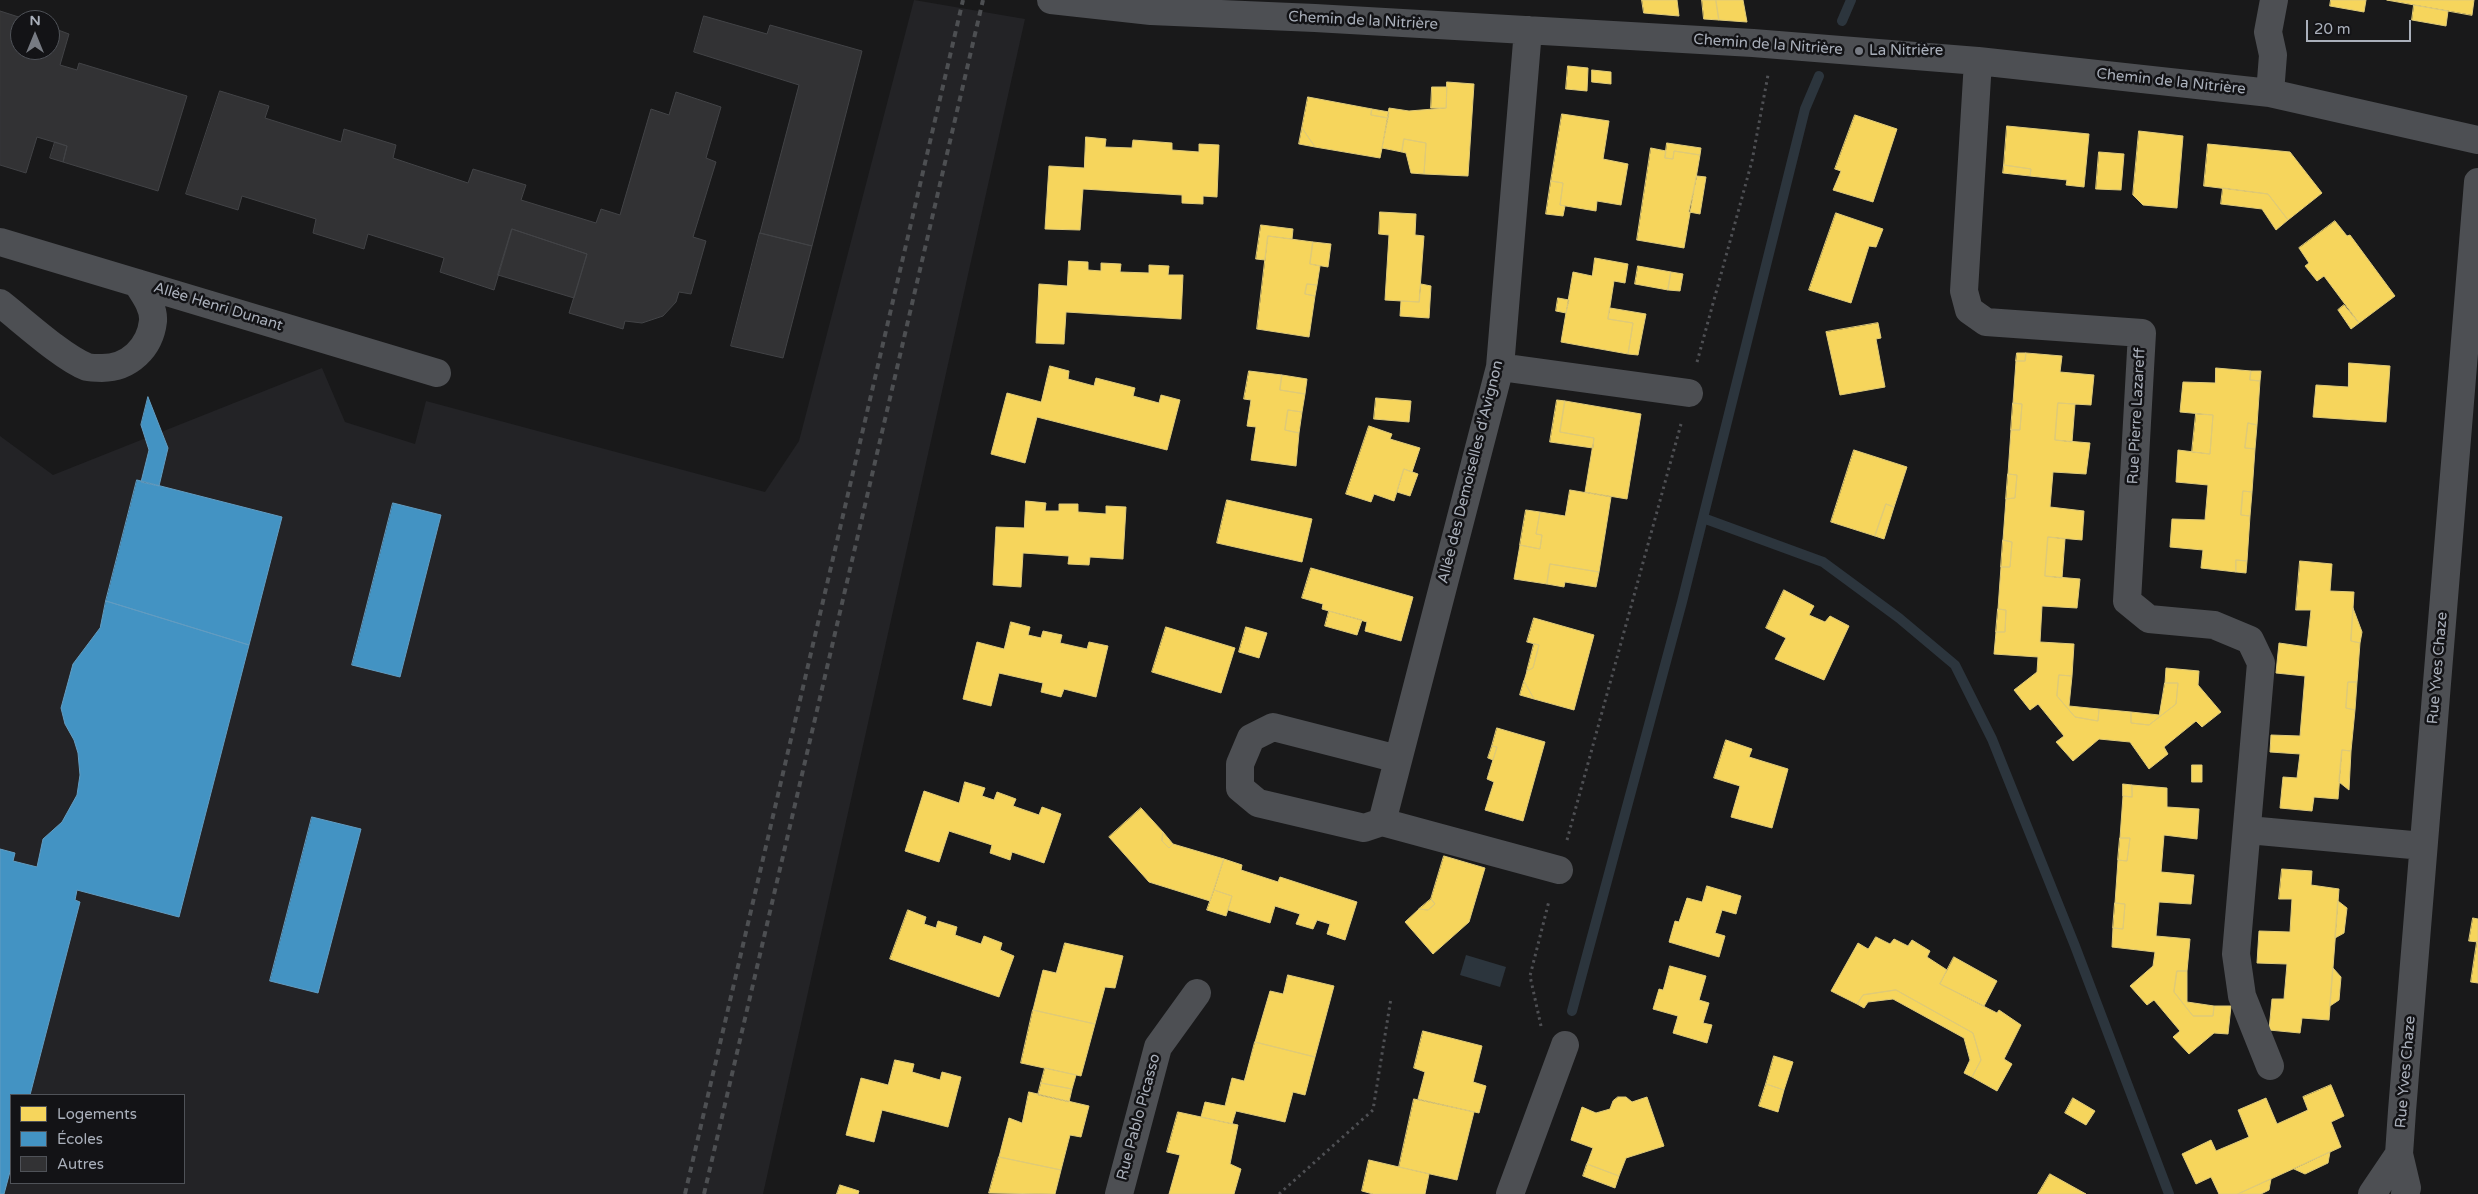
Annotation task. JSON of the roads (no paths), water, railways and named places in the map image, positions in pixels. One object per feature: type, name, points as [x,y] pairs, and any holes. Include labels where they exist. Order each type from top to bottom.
[{"type":"street","name":"Chemin de la Nitrière","points":[[1051,0],[1151,11],[1528,30],[1774,45],[1978,61],[2270,93],[2478,140]]},
{"type":"street","points":[[2270,93],[2273,55],[2268,32],[2274,0]]},
{"type":"street","name":"Allée des Demoiselles d'Avignon","points":[[1382,822],[1500,367],[1528,30]]},
{"type":"street","name":"Rue Pierre Lazareff","points":[[1978,61],[1964,291],[1969,310],[1986,322],[2142,333],[2127,601],[2149,620],[2214,625],[2250,640],[2261,662],[2248,830]]},
{"type":"street","name":"Rue Yves Chaze","points":[[2404,1194],[2407,1188],[2399,1154],[2478,182]]},
{"type":"street","name":"Allée Henri Dunant","points":[[0,242],[437,373]]},
{"type":"street","points":[[0,303],[71,358],[88,368],[113,368],[133,359],[147,342],[153,320],[150,303],[137,283]]},
{"type":"street","points":[[1500,367],[1689,393]]},
{"type":"street","points":[[1398,759],[1273,727],[1251,738],[1240,764],[1240,788],[1258,803],[1364,828],[1382,822],[1559,870]]},
{"type":"street","points":[[2270,1066],[2242,996],[2236,954],[2248,830],[2423,846]]},
{"type":"street","name":"Rue Pablo Picasso","points":[[1119,1194],[1158,1047],[1197,994]]},
{"type":"street","points":[[1510,1194],[1565,1045]]},
{"type":"street","name":"Rue Yves Chaze","points":[[2372,1194],[2399,1154]]},
{"type":"waterway","points":[[1842,21],[1851,0]]},
{"type":"waterway","points":[[1572,1011],[1682,602],[1805,109],[1819,76]]},
{"type":"waterway","points":[[1703,518],[1823,562],[1899,618],[1955,665],[1992,739],[2075,946],[2169,1194]]},
{"type":"railway","points":[[685,1194],[963,0]]},
{"type":"railway","points":[[704,1194],[983,0]]},
{"type":"place","name":"La Nitrière","points":[[1859,51]]}]
